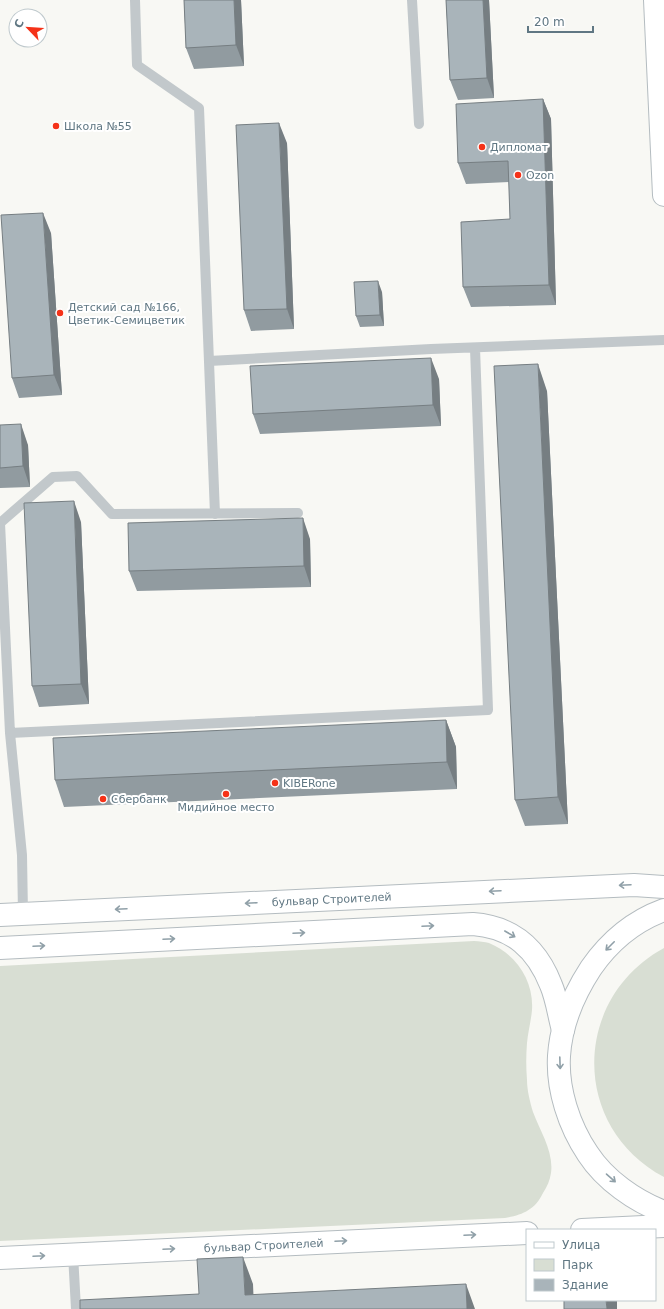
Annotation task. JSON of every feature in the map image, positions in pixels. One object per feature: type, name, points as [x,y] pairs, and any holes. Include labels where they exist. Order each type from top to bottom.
[{"type":"main road","points":[[655,0],[664,195]]},
{"type":"main road","name":"бульвар Строителей","points":[[0,915],[634,885],[664,887]]},
{"type":"main road","points":[[664,896],[640,921],[619,937],[600,956],[584,979],[572,1003],[563,1030],[559,1056],[560,1081],[566,1108],[576,1132],[588,1154],[603,1172],[621,1187],[655,1208],[664,1218]]},
{"type":"main road","points":[[640,921],[664,910]]},
{"type":"main road","points":[[0,948],[465,924],[487,925],[513,935],[526,946],[541,963],[552,986],[563,1030]]},
{"type":"main road","points":[[602,1229],[664,1226]]},
{"type":"main road","name":"бульвар Строителей","points":[[0,1258],[526,1232]]},
{"type":"lane","points":[[135,0],[137,65],[199,108],[215,514]]},
{"type":"lane","points":[[412,0],[419,124]]},
{"type":"lane","points":[[209,360],[664,340]]},
{"type":"lane","points":[[10,732],[488,710],[475,348]]},
{"type":"lane","points":[[23,914],[22,855],[10,732],[0,523],[53,477],[77,476],[112,514],[298,512]]},
{"type":"lane","points":[[73,1254],[76,1309]]},
{"type":"green space","points":[[474,941],[489,943],[507,954],[515,961],[521,970],[530,989],[532,1010],[527,1039],[526,1066],[528,1088],[533,1112],[546,1142],[551,1165],[551,1176],[546,1188],[540,1199],[532,1208],[517,1215],[505,1218],[0,1241],[0,966]]},
{"type":"green space","points":[[664,948],[664,1177],[633,1155],[611,1127],[598,1096],[594,1062],[599,1029],[612,998],[634,970]]},
{"type":"building","points":[[184,0],[234,0],[236,45],[186,48]]},
{"type":"building","points":[[446,0],[483,0],[487,78],[450,80]]},
{"type":"building","points":[[543,99],[549,285],[463,287],[461,222],[510,219],[508,161],[458,163],[456,104]]},
{"type":"building","points":[[279,123],[287,309],[244,310],[236,125]]},
{"type":"building","points":[[43,213],[54,375],[12,378],[1,215]]},
{"type":"building","points":[[378,281],[380,315],[356,316],[354,282]]},
{"type":"building","points":[[431,358],[433,405],[253,414],[250,366]]},
{"type":"building","points":[[538,364],[558,797],[515,800],[494,366]]},
{"type":"building","points":[[21,424],[23,466],[0,468],[0,425]]},
{"type":"building","points":[[74,501],[81,684],[32,686],[24,503]]},
{"type":"building","points":[[303,518],[304,566],[129,571],[128,523]]},
{"type":"building","points":[[446,720],[447,762],[55,780],[53,738]]},
{"type":"building","points":[[243,1257],[245,1295],[466,1284],[467,1309],[80,1309],[80,1300],[199,1294],[197,1259]]},
{"type":"building","points":[[564,1301],[606,1301],[607,1309],[564,1309]]},
{"type":"place","name":"Школа №55","points":[[56,126]]},
{"type":"place","name":"Дипломат","points":[[482,147]]},
{"type":"place","name":"Ozon","points":[[518,175]]},
{"type":"place","name":"Детский сад №166, Цветик-Семицветик","points":[[60,313]]},
{"type":"place","name":"KIBERone","points":[[275,783]]},
{"type":"place","name":"Мидийное место","points":[[226,794]]},
{"type":"place","name":"Сбербанк","points":[[103,799]]}]
